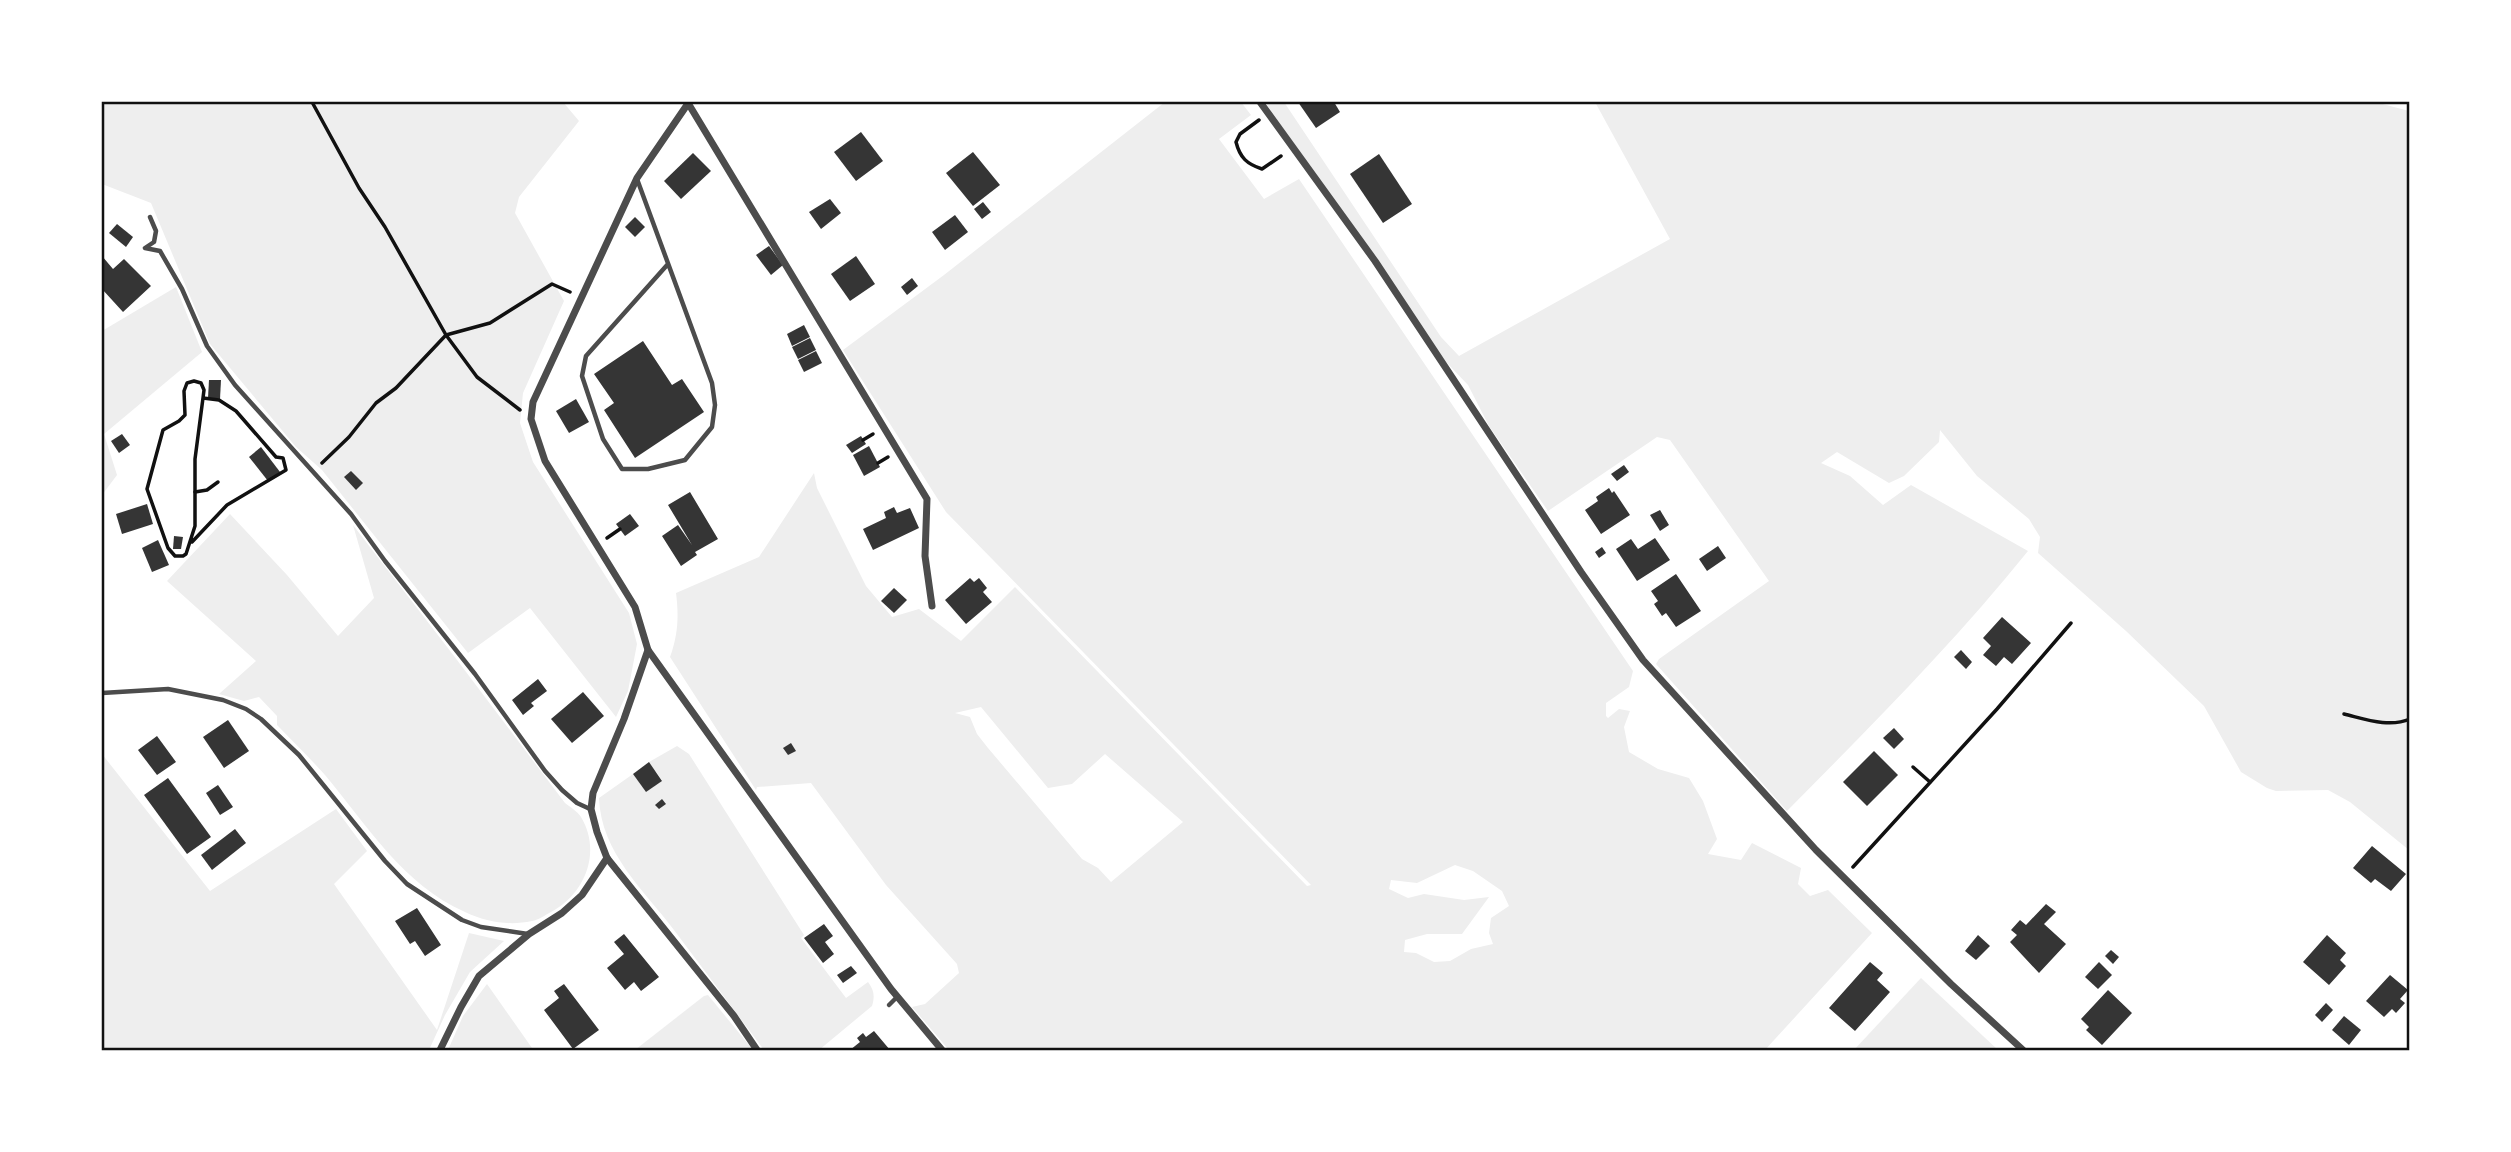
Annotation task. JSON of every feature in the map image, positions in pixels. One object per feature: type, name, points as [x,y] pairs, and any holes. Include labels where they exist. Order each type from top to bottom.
[{"type":"street","points":[[932,606],[926,556],[927,499],[689,102],[637,178],[533,402],[531,419],[545,461],[635,607],[648,650],[898,997],[942,1051]]},
{"type":"street","points":[[1260,102],[1375,261],[1581,572],[1643,660],[1844,877],[1951,984],[2023,1051]]},
{"type":"street","points":[[648,650],[624,719],[593,793],[591,809],[597,832],[607,858],[726,1006],[757,1051]]},
{"type":"street","points":[[440,1051],[479,976],[529,934],[562,913],[582,895],[607,858]]},
{"type":"lane","points":[[637,178],[712,383],[715,405],[712,428],[685,460],[648,469],[622,469],[603,439],[586,389],[582,376],[586,356],[668,264]]},
{"type":"lane","points":[[150,217],[156,231],[154,242],[145,248],[160,251],[166,260],[211,353],[258,412],[351,514],[475,674],[545,771],[570,796],[591,809]]},
{"type":"lane","points":[[102,693],[168,688],[223,700],[246,709],[261,719],[299,755],[385,861],[407,884],[462,920],[481,927],[529,934]]},
{"type":"lane","points":[[889,1005],[898,997]]},
{"type":"path","points":[[312,102],[359,188],[385,227],[446,335],[477,377],[531,419]]},
{"type":"path","points":[[1266,110],[1257,123],[1240,134],[1236,142],[1239,154],[1249,165],[1262,169],[1293,146]]},
{"type":"path","points":[[312,469],[328,458],[349,437],[376,403],[396,388],[446,335],[490,323],[552,284],[582,297]]},
{"type":"path","points":[[192,541],[196,513],[195,459],[204,390],[201,383],[187,383],[184,391],[185,415],[163,430],[147,489],[168,548],[175,556],[183,556],[192,541],[227,505],[286,470],[283,458],[276,457],[236,411],[219,400],[203,398]]},
{"type":"path","points":[[195,492],[207,490],[218,482]]},
{"type":"path","points":[[1844,877],[1997,709],[2071,623]]},
{"type":"path","points":[[2344,714],[2400,724],[2410,719]]},
{"type":"path","points":[[1913,767],[1930,783]]},
{"type":"shaded area","points":[[102,102],[563,102],[579,121],[519,197],[515,213],[564,301],[523,393],[520,423],[533,462],[629,613],[637,644],[628,691],[616,717],[530,608],[468,653],[322,470],[296,447],[210,344],[151,203],[102,184]]},
{"type":"shaded area","points":[[1165,102],[1241,102],[1251,115],[1219,139],[1264,199],[1299,179],[1633,671],[1629,687],[1606,703],[1608,718],[1619,709],[1630,711],[1624,727],[1629,752],[1658,769],[1689,778],[1703,801],[1717,839],[1708,854],[1741,860],[1752,843],[1801,868],[1798,884],[1810,896],[1828,890],[1872,933],[1765,1050],[949,1050],[912,1007],[925,1004],[959,973],[957,964],[886,885],[811,783],[757,787],[756,790],[670,657],[677,625],[676,593],[759,557],[814,473],[817,488],[866,586],[892,617],[919,609],[961,641],[1015,587],[1307,886],[1311,885],[946,512],[843,350],[944,275]],"holes":[[[981,707],[1048,788],[1072,784],[1105,754],[1183,822],[1111,882],[1098,868],[1082,859],[988,748],[977,734],[970,717],[955,713]],[[1455,865],[1473,871],[1502,891],[1509,906],[1491,918],[1489,933],[1493,944],[1471,949],[1450,961],[1434,962],[1416,953],[1404,952],[1405,940],[1427,934],[1462,934],[1489,897],[1464,900],[1424,894],[1408,898],[1389,889],[1391,880],[1417,883]]]},
{"type":"shaded area","points":[[1265,102],[1284,102],[1441,337],[1459,356],[1670,239],[1595,102],[2375,102],[2409,111],[2409,850],[2350,802],[2328,790],[2276,791],[2241,772],[2204,706],[2126,631],[2038,553],[2040,537],[2029,519],[1977,476],[1940,430],[1939,442],[1904,476],[1889,483],[1837,452],[1821,463],[1850,476],[1883,505],[1911,485],[2028,551],[1941,652],[1787,811],[1656,664],[1659,659],[1769,581],[1670,440],[1657,437],[1548,511],[1489,426],[1468,385],[1447,363]]},
{"type":"shaded area","points":[[176,287],[202,352],[104,434],[117,475],[102,495],[102,331]]},
{"type":"shaded area","points":[[230,514],[287,575],[338,636],[374,598],[353,525],[565,803],[581,817],[587,830],[590,858],[581,883],[563,904],[535,920],[506,923],[489,921],[443,900],[423,886],[388,852],[325,775],[277,725],[277,716],[259,697],[244,701],[219,694],[256,661],[167,581]]},
{"type":"shaded area","points":[[677,746],[689,754],[804,935],[801,938],[846,998],[868,982],[872,988],[872,1006],[819,1050],[764,1050],[626,870],[607,836],[599,798],[633,774],[646,792],[662,780],[649,762]]},
{"type":"shaded area","points":[[102,754],[210,891],[336,809],[367,851],[334,884],[437,1030],[469,933],[504,941],[470,972],[445,1015],[429,1050],[102,1050]]},
{"type":"shaded area","points":[[1921,978],[1998,1050],[1854,1050]]},
{"type":"shaded area","points":[[487,984],[533,1050],[448,1050],[463,1016]]},
{"type":"shaded area","points":[[708,995],[753,1050],[635,1050],[704,996]]},
{"type":"building","points":[[1298,102],[1334,102],[1340,112],[1316,128]]},
{"type":"building","points":[[861,132],[883,161],[856,181],[834,152]]},
{"type":"building","points":[[973,152],[1000,185],[973,206],[946,173]]},
{"type":"building","points":[[693,153],[711,171],[681,199],[664,181]]},
{"type":"building","points":[[1379,154],[1412,204],[1383,223],[1350,174]]},
{"type":"building","points":[[830,199],[841,213],[821,229],[809,212]]},
{"type":"building","points":[[983,202],[991,212],[982,219],[974,209]]},
{"type":"building","points":[[955,215],[968,232],[945,250],[932,232]]},
{"type":"building","points":[[635,217],[645,227],[635,237],[625,227]]},
{"type":"building","points":[[117,224],[133,237],[126,247],[109,233]]},
{"type":"building","points":[[769,246],[783,265],[771,275],[756,255]]},
{"type":"building","points":[[102,256],[113,269],[124,259],[151,286],[123,312],[102,289]]},
{"type":"building","points":[[856,256],[875,284],[850,301],[831,274]]},
{"type":"building","points":[[912,278],[918,286],[907,295],[901,287]]},
{"type":"building","points":[[804,325],[810,337],[792,346],[787,334]]},
{"type":"building","points":[[810,338],[816,350],[798,359],[792,347]]},
{"type":"building","points":[[643,341],[672,385],[682,379],[704,412],[635,458],[604,410],[614,403],[594,374]]},
{"type":"building","points":[[816,351],[822,363],[804,372],[798,360]]},
{"type":"building","points":[[209,380],[221,380],[220,399],[208,398]]},
{"type":"building","points":[[576,399],[589,422],[569,433],[556,411]]},
{"type":"building","points":[[122,434],[130,445],[119,453],[111,441]]},
{"type":"building","points":[[861,436],[866,444],[852,453],[846,445]]},
{"type":"building","points":[[869,446],[880,467],[864,476],[853,455]]},
{"type":"building","points":[[261,447],[280,472],[268,481],[249,457]]},
{"type":"building","points":[[1624,465],[1629,472],[1617,481],[1611,474]]},
{"type":"building","points":[[351,471],[363,483],[356,490],[344,477]]},
{"type":"building","points":[[1609,488],[1612,493],[1614,491],[1630,515],[1601,534],[1585,510],[1598,501],[1596,497]]},
{"type":"building","points":[[690,492],[718,539],[695,552],[697,555],[681,566],[662,536],[678,525],[692,545],[668,505]]},
{"type":"building","points":[[147,504],[153,524],[122,534],[116,514]]},
{"type":"building","points":[[894,507],[897,513],[910,508],[919,528],[873,550],[863,529],[886,518],[884,512]]},
{"type":"building","points":[[1660,510],[1669,525],[1660,531],[1650,515]]},
{"type":"building","points":[[630,514],[639,526],[625,536],[616,524]]},
{"type":"building","points":[[174,536],[183,537],[181,549],[173,549]]},
{"type":"building","points":[[1655,538],[1670,560],[1637,581],[1616,549],[1631,539],[1638,549]]},
{"type":"building","points":[[158,540],[169,565],[152,572],[142,548]]},
{"type":"building","points":[[1718,546],[1726,558],[1707,571],[1699,559]]},
{"type":"building","points":[[1602,547],[1606,553],[1599,558],[1595,552]]},
{"type":"building","points":[[1676,574],[1701,611],[1676,627],[1666,613],[1662,616],[1654,604],[1658,601],[1651,591]]},
{"type":"building","points":[[970,578],[974,582],[979,578],[987,588],[983,592],[992,602],[966,624],[945,600]]},
{"type":"building","points":[[894,588],[907,600],[894,613],[881,601]]},
{"type":"building","points":[[2002,617],[2031,643],[2012,664],[2004,657],[1996,666],[1983,655],[1991,646],[1983,638]]},
{"type":"building","points":[[1961,650],[1972,662],[1966,669],[1954,657]]},
{"type":"building","points":[[538,679],[547,691],[531,703],[534,706],[523,715],[512,700]]},
{"type":"building","points":[[583,692],[604,716],[572,743],[551,719]]},
{"type":"building","points":[[228,720],[249,751],[224,768],[203,737]]},
{"type":"building","points":[[1894,728],[1904,739],[1894,749],[1883,738]]},
{"type":"building","points":[[157,736],[176,762],[157,775],[138,750]]},
{"type":"building","points":[[791,743],[796,751],[788,755],[783,748]]},
{"type":"building","points":[[1874,751],[1898,775],[1867,806],[1843,782]]},
{"type":"building","points":[[649,762],[662,781],[646,792],[633,774]]},
{"type":"building","points":[[168,778],[211,837],[187,854],[144,795]]},
{"type":"building","points":[[218,785],[233,807],[220,815],[206,793]]},
{"type":"building","points":[[662,799],[666,804],[659,809],[655,805]]},
{"type":"building","points":[[235,829],[246,843],[212,870],[201,855]]},
{"type":"building","points":[[2372,846],[2406,874],[2391,891],[2375,879],[2371,883],[2353,868]]},
{"type":"building","points":[[2046,904],[2056,912],[2044,924],[2066,944],[2039,973],[2010,942],[2017,935],[2011,930],[2020,920],[2026,925]]},
{"type":"building","points":[[417,908],[441,945],[425,956],[415,941],[410,944],[395,921]]},
{"type":"building","points":[[824,924],[833,936],[825,942],[834,954],[823,963],[804,938]]},
{"type":"building","points":[[624,934],[659,977],[641,991],[634,982],[625,990],[607,968],[624,954],[614,942]]},
{"type":"building","points":[[1978,935],[1990,946],[1976,960],[1965,951]]},
{"type":"building","points":[[2327,935],[2346,953],[2340,960],[2346,966],[2329,985],[2303,962]]},
{"type":"building","points":[[2111,950],[2119,957],[2113,964],[2105,956]]},
{"type":"building","points":[[1870,962],[1883,973],[1877,980],[1890,992],[1855,1031],[1829,1008]]},
{"type":"building","points":[[2099,962],[2112,975],[2098,989],[2085,977]]},
{"type":"building","points":[[851,966],[857,973],[843,983],[837,975]]},
{"type":"building","points":[[2390,975],[2408,990],[2400,999],[2405,1003],[2396,1013],[2392,1009],[2384,1017],[2366,1001]]},
{"type":"building","points":[[564,984],[599,1030],[573,1049],[544,1010],[559,998],[554,991]]},
{"type":"building","points":[[2108,990],[2132,1013],[2102,1045],[2086,1030],[2089,1027],[2081,1019]]},
{"type":"building","points":[[2326,1003],[2333,1010],[2322,1022],[2315,1015]]},
{"type":"building","points":[[2344,1016],[2361,1030],[2349,1045],[2332,1030]]},
{"type":"building","points":[[874,1031],[890,1050],[850,1050],[860,1042],[857,1038],[863,1033],[866,1037]]}]
